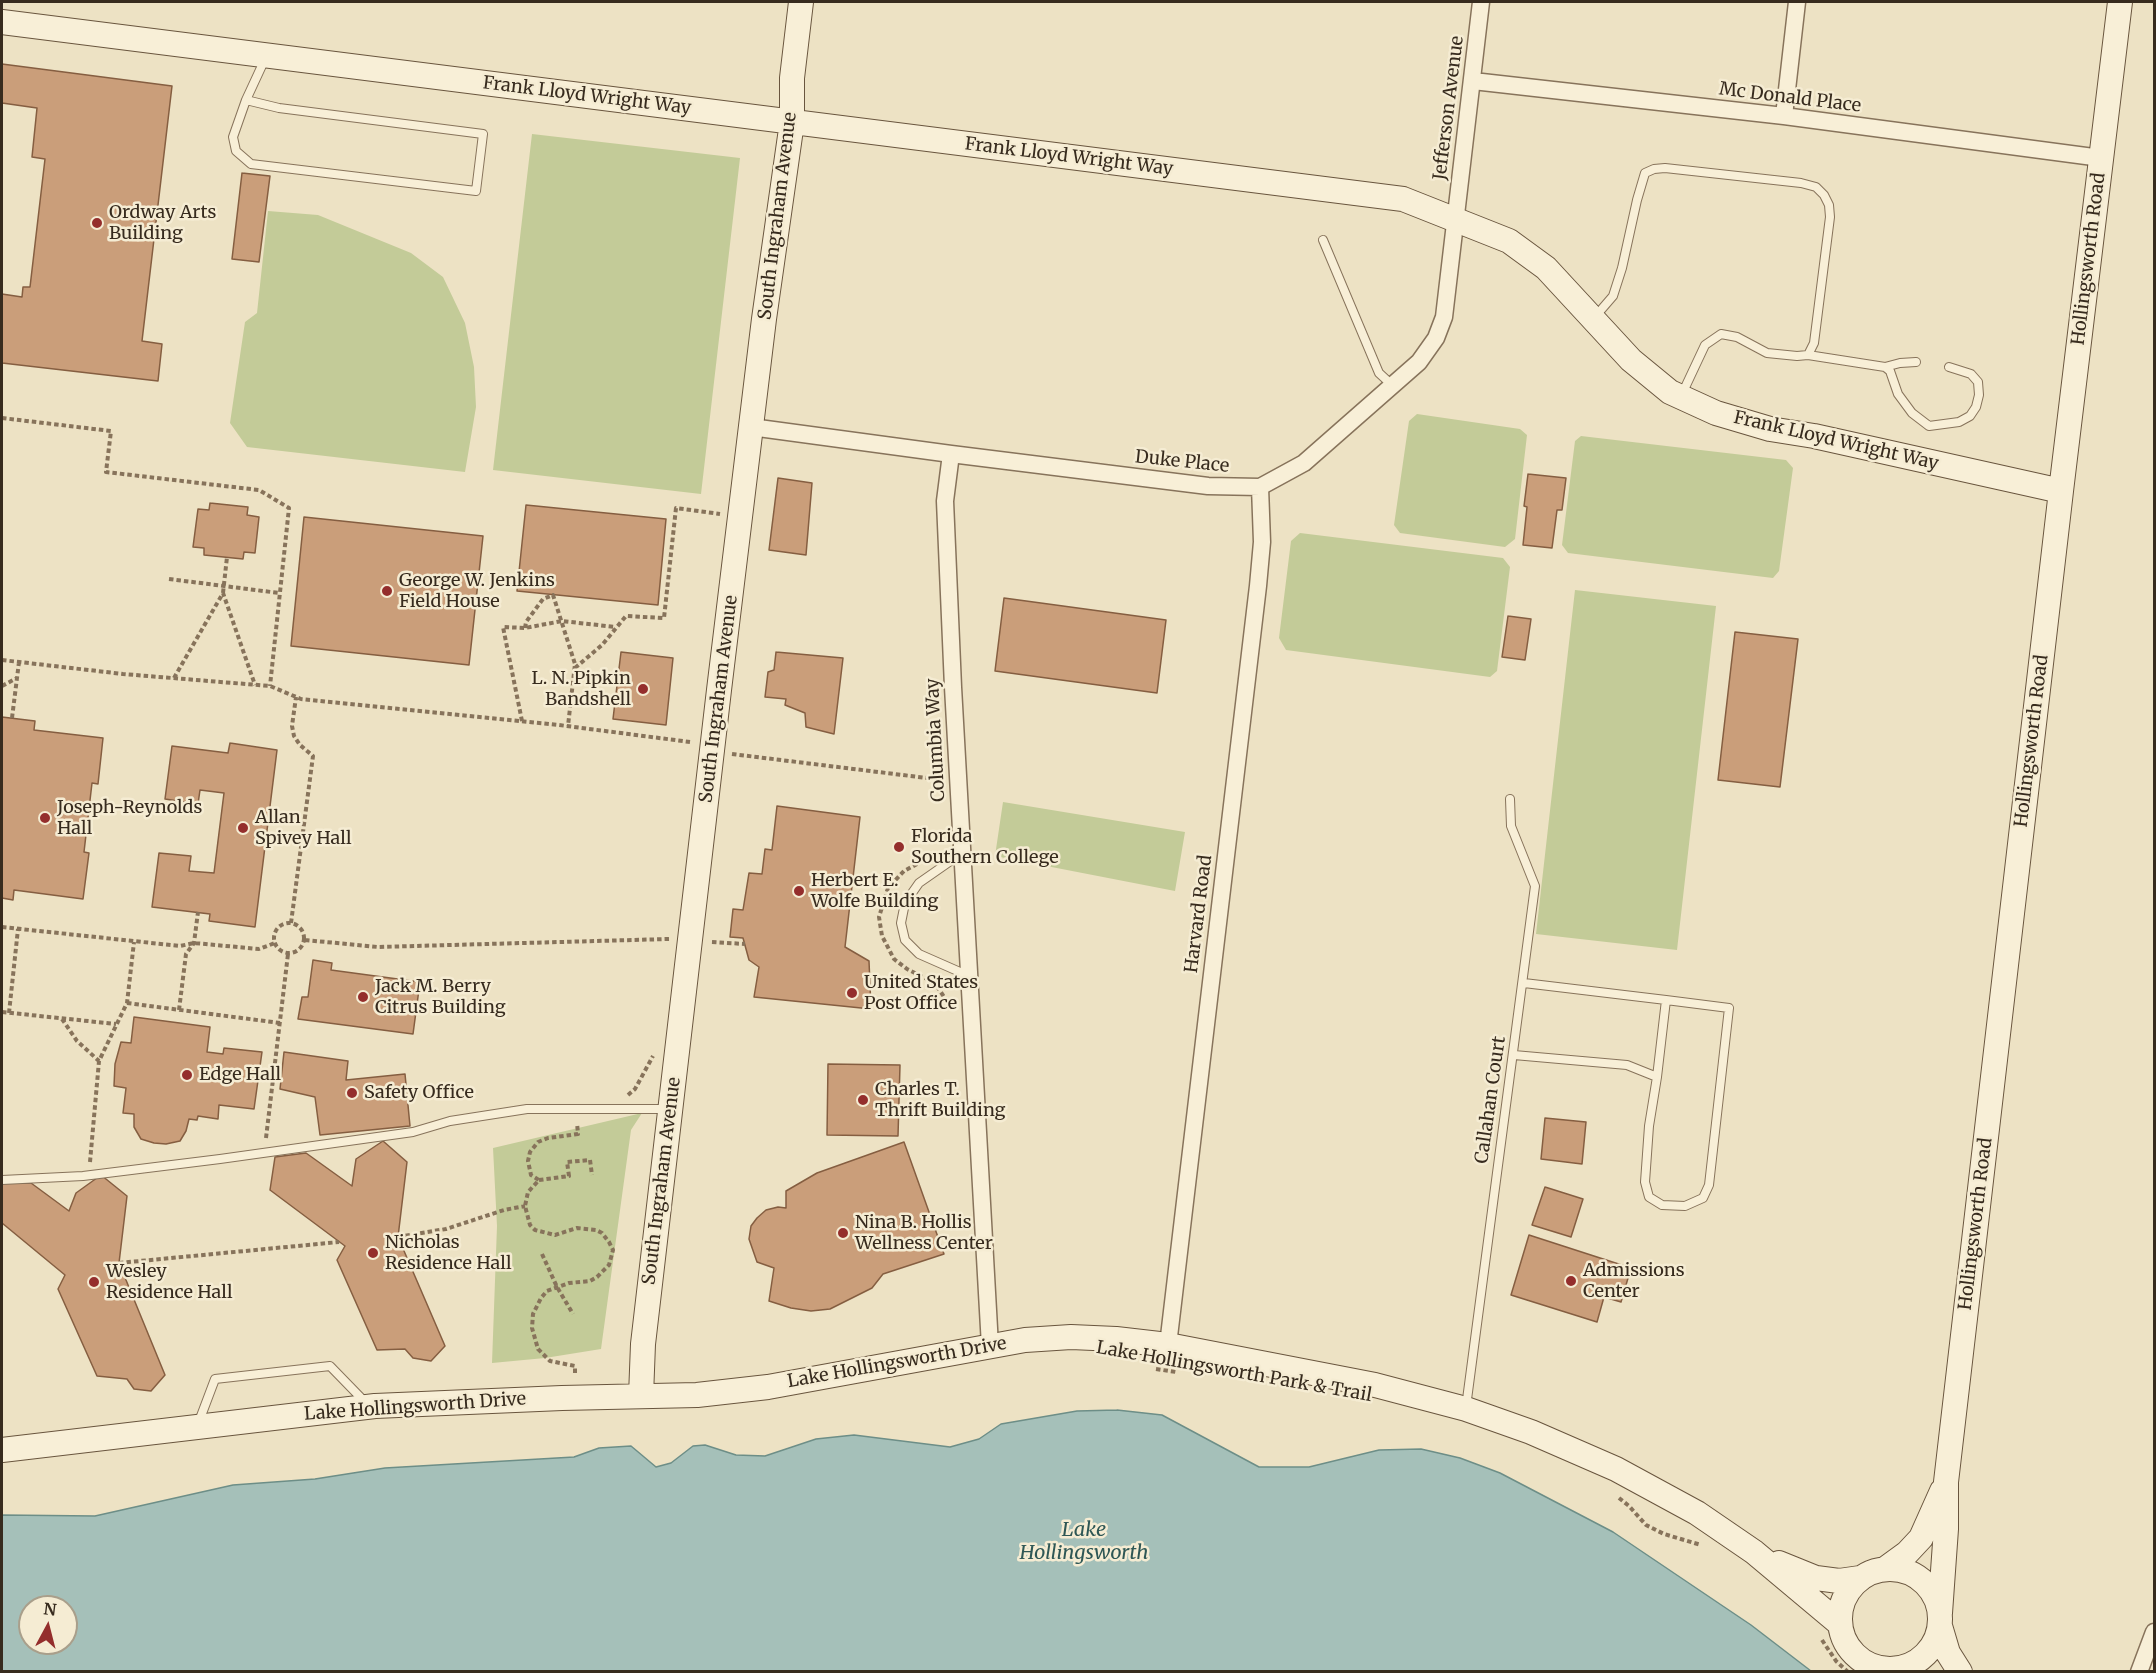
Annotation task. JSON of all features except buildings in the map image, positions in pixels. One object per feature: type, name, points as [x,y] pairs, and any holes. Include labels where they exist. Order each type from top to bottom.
[{"type":"street","name":"South Ingraham Avenue","points":[[641,1396],[643,1344],[717,700],[792,122],[792,78],[801,2]]},
{"type":"street","name":"Jefferson Avenue","points":[[1456,220],[1481,2]]},
{"type":"street","points":[[1784,116],[1797,2]]},
{"type":"street","name":"Hollingsworth Road","points":[[1940,1620],[1946,1529],[1946,1482],[2120,2]]},
{"type":"street","name":"Frank Lloyd Wright Way","points":[[2,22],[1404,198],[1509,241],[1546,268],[1631,360],[1670,392],[1716,413],[1770,429],[1814,436],[2061,492]]},
{"type":"street","name":"Mc Donald Place","points":[[1473,81],[1784,116],[2101,158]]},
{"type":"street","name":"Duke Place","points":[[751,427],[1209,486],[1260,487],[1304,463],[1419,362],[1436,338],[1444,317],[1456,220]]},
{"type":"street","name":"Columbia Way","points":[[951,454],[945,501],[990,1346]]},
{"type":"street","name":"Harvard Road","points":[[1168,1345],[1258,586],[1262,542],[1260,487]]},
{"type":"street","name":"Lake Hollingsworth Drive","points":[[2,1450],[370,1407],[463,1401],[697,1395],[768,1387],[1025,1340],[1071,1337],[1116,1339],[1168,1345],[1375,1385],[1466,1409],[1531,1432],[1616,1469],[1697,1513],[1754,1552],[1840,1624]]},
{"type":"street","name":"Hollingsworth Road","points":[[1885,1569],[1907,1553],[1921,1538],[1946,1482]]},
{"type":"street","name":"Lake Hollingsworth Drive","points":[[1754,1552],[1816,1578],[1839,1581],[1860,1578]]},
{"type":"street","points":[[1940,1620],[1936,1639],[1924,1654],[1899,1670],[1876,1666],[1858,1658],[1843,1637],[1840,1611],[1851,1587],[1860,1578],[1885,1569],[1898,1569],[1910,1573],[1921,1580],[1934,1595],[1948,1653],[1960,1671]]},
{"type":"street","points":[[2139,1671],[2154,1632]]},
{"type":"lane","points":[[246,100],[279,108],[483,134],[476,191],[251,164],[236,151],[233,137],[246,100],[266,56]]},
{"type":"lane","points":[[1593,319],[1613,296],[1645,173],[1665,168],[1801,183],[1816,187],[1824,195],[1829,205],[1830,217],[1814,343],[1808,355]]},
{"type":"lane","points":[[1323,240],[1379,373],[1392,385]]},
{"type":"lane","points":[[1681,397],[1705,345],[1721,334],[1737,337],[1767,353],[1808,355],[1885,367],[1916,362]]},
{"type":"lane","points":[[1885,367],[1890,371],[1898,394],[1912,413],[1929,426],[1959,422],[1970,416],[1976,407],[1979,395],[1978,382],[1971,374],[1949,368]]},
{"type":"lane","name":"Callahan Court","points":[[1466,1409],[1535,886],[1511,826],[1510,799]]},
{"type":"lane","points":[[962,853],[919,883],[904,903],[902,923],[904,940],[919,954],[969,976]]},
{"type":"lane","points":[[1524,983],[1666,1000],[1729,1008],[1709,1185],[1703,1198],[1685,1206],[1662,1205],[1649,1197],[1645,1182],[1649,1126],[1666,1000]]},
{"type":"lane","points":[[1514,1055],[1627,1065],[1657,1077]]},
{"type":"lane","points":[[2,1180],[89,1175],[265,1153],[413,1132],[450,1121],[527,1109],[670,1109]]},
{"type":"lane","points":[[197,1427],[215,1379],[330,1366],[370,1407]]},
{"type":"path","points":[[2,418],[111,431],[106,472],[259,490],[289,508],[270,686]]},
{"type":"path","points":[[575,668],[602,645],[626,616],[664,618],[676,508],[722,514]]},
{"type":"path","points":[[174,678],[223,593],[227,557]]},
{"type":"path","points":[[169,579],[279,593]]},
{"type":"path","points":[[223,593],[255,685]]},
{"type":"path","points":[[525,628],[526,622],[543,600],[553,595],[575,664],[568,726]]},
{"type":"path","points":[[522,721],[503,627],[525,628],[562,621],[615,627]]},
{"type":"path","points":[[2,660],[270,686],[296,697],[329,702],[568,726],[693,743]]},
{"type":"path","points":[[12,718],[19,662]]},
{"type":"path","points":[[2,686],[17,677]]},
{"type":"path","points":[[291,923],[313,756],[300,745],[294,736],[292,726],[296,697]]},
{"type":"path","points":[[729,754],[935,779]]},
{"type":"path","points":[[179,1010],[186,954],[194,944],[198,912]]},
{"type":"path","points":[[291,923],[301,929],[305,940],[299,950],[288,954],[282,952],[275,943],[274,937],[280,926],[291,923]]},
{"type":"path","points":[[2,927],[180,946],[194,944],[259,949],[275,943]]},
{"type":"path","points":[[9,1013],[18,929]]},
{"type":"path","points":[[305,940],[378,947],[670,939]]},
{"type":"path","points":[[708,941],[745,944]]},
{"type":"path","points":[[89,1175],[99,1061],[127,1003],[134,942]]},
{"type":"path","points":[[265,1153],[288,954]]},
{"type":"path","points":[[127,1003],[280,1023]]},
{"type":"path","points":[[2,1012],[116,1024]]},
{"type":"path","points":[[61,1018],[77,1041],[99,1061]]},
{"type":"path","points":[[620,1098],[635,1089],[655,1052]]},
{"type":"path","points":[[539,1180],[531,1174],[528,1161],[530,1152],[538,1142],[548,1138],[578,1134],[576,1109]]},
{"type":"path","points":[[575,1373],[575,1366],[561,1365],[545,1358],[538,1349],[533,1337],[533,1314],[547,1291],[569,1283],[590,1281],[597,1277],[609,1265],[613,1250],[602,1233],[597,1230],[577,1228],[555,1234],[535,1230],[530,1225],[525,1206],[528,1192],[539,1180],[569,1176],[567,1162],[590,1160],[592,1175]]},
{"type":"path","points":[[398,1237],[446,1229],[504,1210],[525,1206]]},
{"type":"path","points":[[119,1263],[339,1242]]},
{"type":"path","points":[[542,1254],[557,1287],[573,1314]]},
{"type":"path","name":"Lake Hollingsworth Park & Trail","points":[[1148,1367],[1180,1373]]},
{"type":"path","points":[[1613,1494],[1629,1506],[1646,1524],[1664,1534],[1705,1546]]},
{"type":"path","points":[[1817,1632],[1836,1661],[1848,1671]]},
{"type":"green space","points":[[532,134],[740,158],[701,494],[493,470]]},
{"type":"green space","points":[[268,211],[318,215],[411,253],[443,277],[465,323],[474,367],[476,407],[465,472],[247,447],[230,423],[245,322],[257,313]]},
{"type":"green space","points":[[1417,414],[1520,429],[1527,435],[1515,539],[1505,547],[1400,533],[1394,525],[1409,421]]},
{"type":"green space","points":[[1581,436],[1786,460],[1793,468],[1779,571],[1773,578],[1568,553],[1562,545],[1575,441]]},
{"type":"green space","points":[[1300,533],[1503,558],[1510,567],[1497,671],[1490,677],[1286,650],[1279,638],[1291,541]]},
{"type":"green space","points":[[1575,590],[1716,606],[1677,950],[1536,934]]},
{"type":"green space","points":[[1003,802],[1185,832],[1175,891],[995,856]]},
{"type":"green space","points":[[642,1113],[631,1130],[601,1349],[492,1363],[497,1226],[493,1148]]},
{"type":"water","name":"Lake Hollingsworth","points":[[1117,1410],[1162,1415],[1259,1467],[1309,1467],[1379,1450],[1421,1449],[1460,1458],[1500,1473],[1613,1532],[1751,1625],[1811,1671],[2,1671],[2,1515],[95,1516],[233,1485],[315,1479],[385,1468],[574,1457],[599,1448],[631,1446],[656,1467],[671,1463],[693,1446],[705,1445],[736,1455],[765,1456],[816,1439],[854,1435],[950,1447],[979,1439],[1001,1424],[1077,1411]]},
{"type":"place","name":"Ordway Arts Building","points":[[97,223]]},
{"type":"place","name":"George W. Jenkins Field House","points":[[387,591]]},
{"type":"place","name":"L. N. Pipkin Bandshell","points":[[643,689]]},
{"type":"place","name":"Joseph-Reynolds Hall","points":[[45,818]]},
{"type":"place","name":"Allan Spivey Hall","points":[[243,828]]},
{"type":"place","name":"Florida Southern College","points":[[899,847]]},
{"type":"place","name":"Herbert E. Wolfe Building","points":[[799,891]]},
{"type":"place","name":"United States Post Office","points":[[852,993]]},
{"type":"place","name":"Jack M. Berry Citrus Building","points":[[363,997]]},
{"type":"place","name":"Edge Hall","points":[[187,1075]]},
{"type":"place","name":"Safety Office","points":[[352,1093]]},
{"type":"place","name":"Charles T. Thrift Building","points":[[863,1100]]},
{"type":"place","name":"Nina B. Hollis Wellness Center","points":[[843,1233]]},
{"type":"place","name":"Nicholas Residence Hall","points":[[373,1253]]},
{"type":"place","name":"Admissions Center","points":[[1571,1281]]},
{"type":"place","name":"Wesley Residence Hall","points":[[94,1282]]}]
